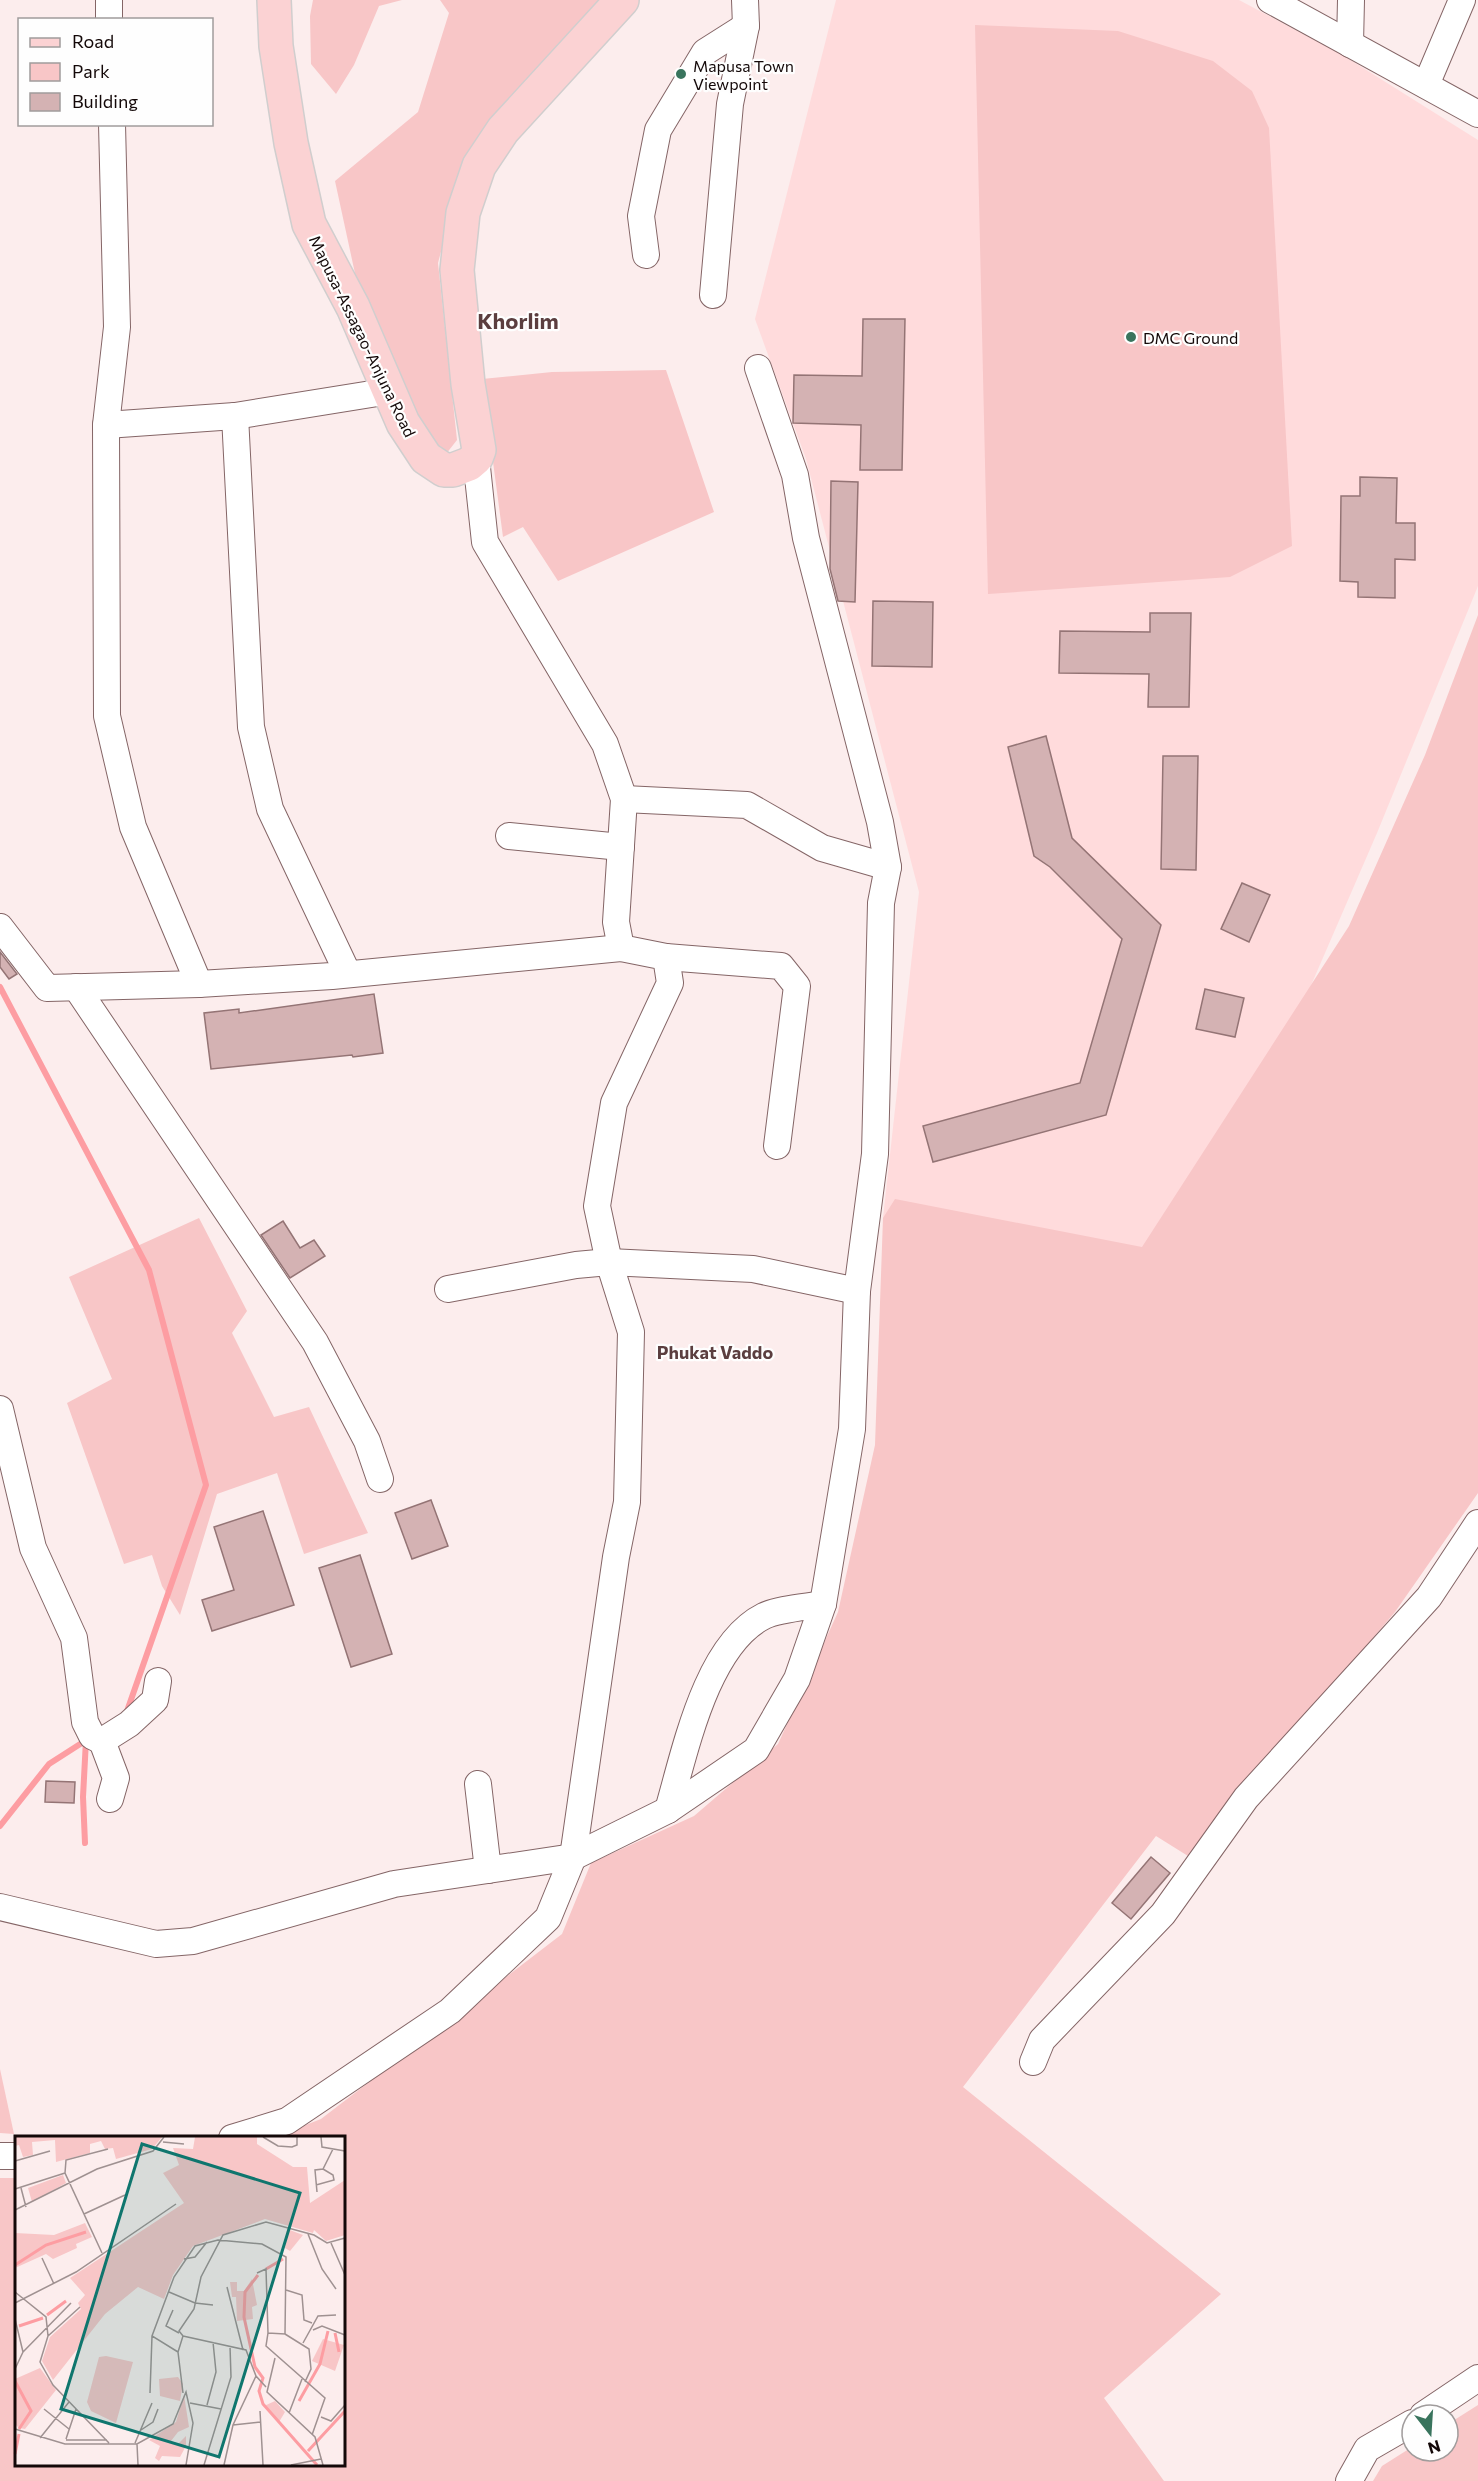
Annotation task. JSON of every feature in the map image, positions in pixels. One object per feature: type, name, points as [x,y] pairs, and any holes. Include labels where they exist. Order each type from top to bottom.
[{"type":"main road","name":"Mapusa-Assagao-Anjuna Road","points":[[274,0],[276,46],[291,143],[309,224],[353,307],[416,445],[426,458],[444,470],[453,470],[476,458]]},
{"type":"main road","points":[[476,458],[479,450],[478,440],[468,384],[457,270],[463,213],[479,166],[503,130],[622,0]]},
{"type":"street","points":[[109,0],[109,18]]},
{"type":"street","points":[[713,295],[730,104],[746,26],[745,0]]},
{"type":"street","points":[[1270,0],[1478,114]]},
{"type":"street","points":[[1350,44],[1352,0]]},
{"type":"street","points":[[1426,85],[1462,0]]},
{"type":"street","points":[[646,255],[641,216],[658,130],[705,52],[746,26]]},
{"type":"street","points":[[112,126],[117,327],[106,425],[107,716],[133,827],[200,984]]},
{"type":"street","points":[[0,1907],[156,1944],[193,1941],[394,1884],[573,1857],[668,1810],[756,1750],[797,1679],[823,1604],[852,1429],[857,1291],[875,1154],[881,903],[888,867],[880,822],[806,538],[795,475],[758,368]]},
{"type":"street","points":[[106,425],[235,416],[390,391]]},
{"type":"street","points":[[235,416],[250,727],[270,809],[348,974]]},
{"type":"street","points":[[476,458],[485,542],[605,744],[624,799],[616,922],[621,948]]},
{"type":"street","points":[[624,799],[747,805],[822,848],[888,867]]},
{"type":"street","points":[[509,836],[621,847]]},
{"type":"street","points":[[0,927],[47,988],[200,984],[348,974],[621,948],[666,957],[781,966],[797,986],[777,1146]]},
{"type":"street","points":[[238,2136],[287,2121],[450,2011],[548,1918],[573,1857],[615,1557],[627,1502],[631,1332],[609,1262],[597,1206],[614,1103],[670,983],[666,957]]},
{"type":"street","points":[[76,987],[315,1342],[367,1441],[380,1479]]},
{"type":"street","points":[[448,1289],[576,1265],[609,1262],[753,1269],[857,1291]]},
{"type":"street","points":[[0,1409],[33,1548],[75,1638],[85,1722],[92,1736],[102,1741],[116,1778],[110,1799]]},
{"type":"street","points":[[1033,2062],[1042,2040],[1163,1914],[1246,1798],[1429,1597],[1478,1523]]},
{"type":"street","points":[[668,1810],[706,1687],[725,1654],[744,1630],[765,1615],[823,1604]]},
{"type":"street","points":[[102,1741],[129,1724],[155,1700],[158,1682]]},
{"type":"street","points":[[478,1784],[488,1870]]},
{"type":"street","points":[[1441,2403],[1478,2378]]},
{"type":"street","points":[[1349,2481],[1368,2449],[1400,2429]]},
{"type":"shaded area","points":[[836,0],[1239,0],[1344,56],[1478,140],[1478,586],[1377,833],[1270,1080],[1165,1273],[949,1266],[883,1218],[919,892],[806,459],[755,319]]},
{"type":"green space","points":[[313,0],[402,0],[379,6],[354,65],[336,94],[311,64],[310,16]]},
{"type":"green space","points":[[440,0],[603,0],[576,25],[457,190],[438,263],[457,440],[446,454],[428,439],[356,278],[335,181],[418,112],[449,13]]},
{"type":"green space","name":"DMC Ground","points":[[975,25],[1118,31],[1213,61],[1252,91],[1269,128],[1292,546],[1230,577],[988,594]]},
{"type":"green space","points":[[666,370],[714,512],[558,581],[523,527],[503,537],[482,379],[552,372]]},
{"type":"green space","points":[[1478,615],[1478,1493],[1395,1612],[1188,1856],[1156,1836],[963,2087],[1221,2294],[1104,2398],[1164,2481],[0,2481],[0,2178],[15,2178],[15,2466],[345,2466],[345,2136],[278,2136],[321,2119],[562,1934],[591,1863],[694,1816],[778,1744],[838,1612],[875,1445],[883,1218],[895,1199],[1142,1247],[1349,926],[1425,755]]},
{"type":"green space","points":[[199,1218],[247,1311],[232,1333],[274,1417],[309,1407],[368,1533],[304,1554],[277,1473],[217,1494],[180,1615],[162,1586],[152,1555],[124,1564],[67,1403],[112,1379],[69,1277]]},
{"type":"green space","points":[[0,2069],[14,2134],[0,2133]]},
{"type":"green space","points":[[1478,2405],[1478,2481],[1373,2481],[1382,2466],[1400,2455],[1400,2463],[1460,2463],[1460,2416]]},
{"type":"building","points":[[863,319],[905,319],[902,470],[860,470],[861,425],[793,423],[794,375],[862,376]]},
{"type":"building","points":[[1360,477],[1397,478],[1396,523],[1415,523],[1415,560],[1395,559],[1395,598],[1358,597],[1358,582],[1340,581],[1341,496],[1360,496]]},
{"type":"building","points":[[831,481],[858,482],[855,602],[838,601],[830,569]]},
{"type":"building","points":[[873,601],[933,602],[932,667],[872,666]]},
{"type":"building","points":[[1150,613],[1191,613],[1189,707],[1148,707],[1149,674],[1059,673],[1060,631],[1150,632]]},
{"type":"building","points":[[1046,736],[1072,838],[1161,925],[1106,1115],[933,1162],[923,1126],[1080,1083],[1122,939],[1050,867],[1034,856],[1008,747]]},
{"type":"building","points":[[1163,756],[1198,756],[1196,870],[1161,869]]},
{"type":"building","points":[[1242,883],[1270,895],[1249,942],[1221,929]]},
{"type":"building","points":[[0,952],[17,974],[9,979],[0,967]]},
{"type":"building","points":[[1205,989],[1244,998],[1235,1037],[1196,1029]]},
{"type":"building","points":[[374,994],[383,1053],[211,1069],[204,1013],[239,1009],[239,1013]]},
{"type":"building","points":[[283,1221],[300,1248],[314,1240],[325,1256],[290,1278],[261,1235]]},
{"type":"building","points":[[431,1500],[448,1546],[412,1559],[395,1513]]},
{"type":"building","points":[[263,1511],[294,1605],[212,1631],[202,1600],[234,1590],[214,1527]]},
{"type":"building","points":[[360,1555],[392,1654],[351,1667],[319,1568]]},
{"type":"building","points":[[46,1781],[75,1782],[74,1803],[45,1802]]},
{"type":"building","points":[[1151,1857],[1170,1873],[1131,1919],[1112,1903]]},
{"type":"waterway","points":[[0,987],[149,1270],[206,1485],[126,1714]]},
{"type":"waterway","points":[[0,1826],[49,1764],[88,1739]]},
{"type":"waterway","points":[[85,1843],[83,1797],[86,1740]]},
{"type":"place","name":"Mapusa Town Viewpoint","points":[[681,74]]},
{"type":"place","name":"DMC Ground","points":[[1131,337]]},
{"type":"district","name":"Khorlim","points":[[518,320]]},
{"type":"district","name":"Phukat Vaddo","points":[[715,1352]]}]
